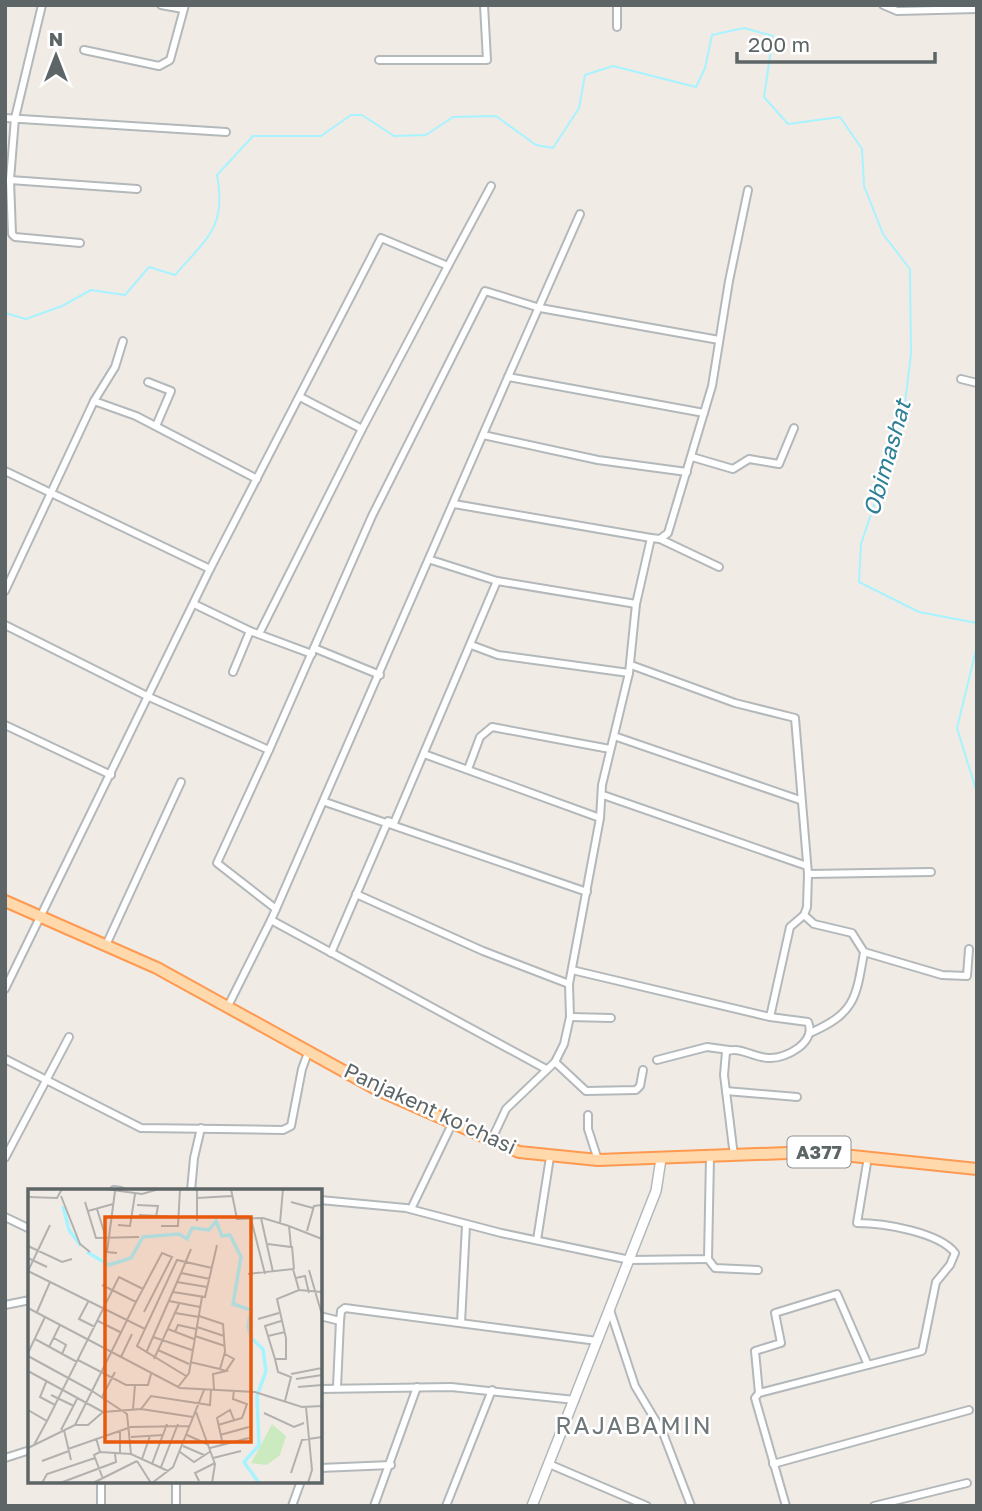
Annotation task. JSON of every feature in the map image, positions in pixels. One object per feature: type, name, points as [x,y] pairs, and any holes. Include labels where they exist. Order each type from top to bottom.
[{"type":"main road","name":"Panjakent ko'chasi","points":[[5,901],[157,968],[378,1090],[490,1142],[519,1152],[598,1160],[814,1152],[977,1169]]},
{"type":"main road","points":[[532,1506],[656,1191],[661,1159]]},
{"type":"street","points":[[42,5],[15,118],[10,180],[12,234],[15,237],[79,243]]},
{"type":"street","points":[[84,50],[159,66],[170,60],[184,7],[161,5]]},
{"type":"street","points":[[379,60],[487,60],[484,5]]},
{"type":"street","points":[[617,5],[617,27]]},
{"type":"street","points":[[883,5],[897,11],[977,9]]},
{"type":"street","points":[[5,118],[226,132]]},
{"type":"street","points":[[10,180],[137,189]]},
{"type":"street","points":[[259,634],[362,429],[491,186]]},
{"type":"street","points":[[660,538],[668,533],[712,386],[748,190]]},
{"type":"street","points":[[228,1006],[325,802],[580,214]]},
{"type":"street","points":[[5,989],[210,569],[381,238],[448,266]]},
{"type":"street","points":[[276,909],[217,863],[372,516],[485,291],[540,308],[719,340]]},
{"type":"street","points":[[5,591],[52,496],[94,401],[115,367],[123,341]]},
{"type":"street","points":[[508,377],[704,413]]},
{"type":"street","points":[[961,379],[977,383]]},
{"type":"street","points":[[148,382],[171,391],[156,426]]},
{"type":"street","points":[[300,397],[362,429]]},
{"type":"street","points":[[94,401],[156,426],[257,479]]},
{"type":"street","points":[[692,457],[733,469],[749,459],[779,464],[794,428]]},
{"type":"street","points":[[483,435],[598,460],[687,472]]},
{"type":"street","points":[[5,471],[52,496],[107,518],[210,569]]},
{"type":"street","points":[[454,504],[660,538],[719,567]]},
{"type":"street","points":[[490,1142],[506,1110],[555,1062],[564,1044],[570,1017],[569,984],[610,749],[630,669],[636,604],[651,538]]},
{"type":"street","points":[[431,560],[497,581],[636,604]]},
{"type":"street","points":[[325,802],[394,823],[497,581]]},
{"type":"street","points":[[194,604],[250,631],[380,675]]},
{"type":"street","points":[[5,625],[149,696],[269,750]]},
{"type":"street","points":[[233,672],[250,631]]},
{"type":"street","points":[[471,645],[498,655],[630,669],[735,703],[795,718],[808,870],[807,907],[804,915],[790,927],[770,1017]]},
{"type":"street","points":[[5,725],[111,775]]},
{"type":"street","points":[[468,769],[481,737],[492,727],[610,749]]},
{"type":"street","points":[[614,736],[800,800]]},
{"type":"street","points":[[424,754],[600,818]]},
{"type":"street","points":[[106,945],[181,782]]},
{"type":"street","points":[[603,795],[808,870],[931,872]]},
{"type":"street","points":[[388,821],[587,892]]},
{"type":"street","points":[[331,953],[388,821]]},
{"type":"street","points":[[356,894],[483,951],[569,984]]},
{"type":"street","points":[[804,915],[814,924],[852,933],[864,952],[942,975],[967,976],[970,970],[969,949]]},
{"type":"street","points":[[271,920],[546,1069]]},
{"type":"street","points":[[810,1033],[837,1021],[853,1001],[864,952]]},
{"type":"street","points":[[572,970],[770,1017],[808,1022],[810,1033],[806,1042],[780,1057],[768,1058],[708,1047],[657,1060]]},
{"type":"street","points":[[570,1017],[611,1018]]},
{"type":"street","points":[[5,1158],[69,1037]]},
{"type":"street","points":[[5,1059],[141,1128],[289,1129],[309,1050]]},
{"type":"street","points":[[729,1050],[724,1054],[734,1156]]},
{"type":"street","points":[[555,1062],[586,1091],[636,1090],[640,1086],[643,1070]]},
{"type":"street","points":[[726,1091],[797,1097]]},
{"type":"street","points":[[588,1115],[588,1129],[598,1160]]},
{"type":"street","points":[[411,1209],[452,1124]]},
{"type":"street","points":[[191,1189],[201,1128]]},
{"type":"street","points":[[537,1240],[550,1157]]},
{"type":"street","points":[[710,1157],[708,1259],[715,1268],[758,1270]]},
{"type":"street","points":[[759,1393],[922,1351],[936,1282],[950,1265],[955,1253],[948,1244],[905,1229],[857,1223],[868,1157]]},
{"type":"street","points":[[322,1200],[411,1209],[466,1225],[630,1260],[708,1259]]},
{"type":"street","points":[[5,1217],[28,1228]]},
{"type":"street","points":[[461,1323],[466,1225]]},
{"type":"street","points":[[786,1506],[755,1400],[759,1393],[755,1351],[780,1344],[775,1313],[836,1293],[868,1365]]},
{"type":"street","points":[[5,1305],[28,1300]]},
{"type":"street","points":[[337,1387],[341,1311],[345,1308],[597,1341]]},
{"type":"street","points":[[610,1310],[635,1386],[663,1433],[691,1506]]},
{"type":"street","points":[[322,1316],[340,1321]]},
{"type":"street","points":[[374,1506],[417,1387]]},
{"type":"street","points":[[322,1389],[417,1387],[492,1390],[575,1400]]},
{"type":"street","points":[[446,1506],[492,1390]]},
{"type":"street","points":[[773,1464],[969,1410]]},
{"type":"street","points":[[5,1458],[28,1451]]},
{"type":"street","points":[[549,1464],[647,1506]]},
{"type":"street","points":[[322,1468],[391,1465]]},
{"type":"street","points":[[101,1483],[101,1506]]},
{"type":"street","points":[[176,1483],[176,1506]]},
{"type":"street","points":[[292,1506],[300,1483]]},
{"type":"street","points":[[874,1506],[967,1483]]},
{"type":"waterway","name":"Obimashat","points":[[5,313],[26,319],[62,306],[91,290],[125,295],[149,267],[175,275],[205,241],[217,220],[217,175],[253,136],[321,136],[351,115],[362,115],[394,136],[426,135],[453,117],[496,116],[536,145],[553,148],[579,108],[585,75],[613,66],[696,87],[705,68],[712,35],[744,28],[773,36],[764,97],[788,124],[840,117],[862,149],[864,186],[883,234],[910,269],[911,354],[903,419],[861,544],[859,582],[919,612],[977,623]]},
{"type":"waterway","name":"Obimashat","points":[[977,646],[957,728],[977,793]]},
{"type":"district","name":"RAJABAMIN","points":[[634,1426]]}]
